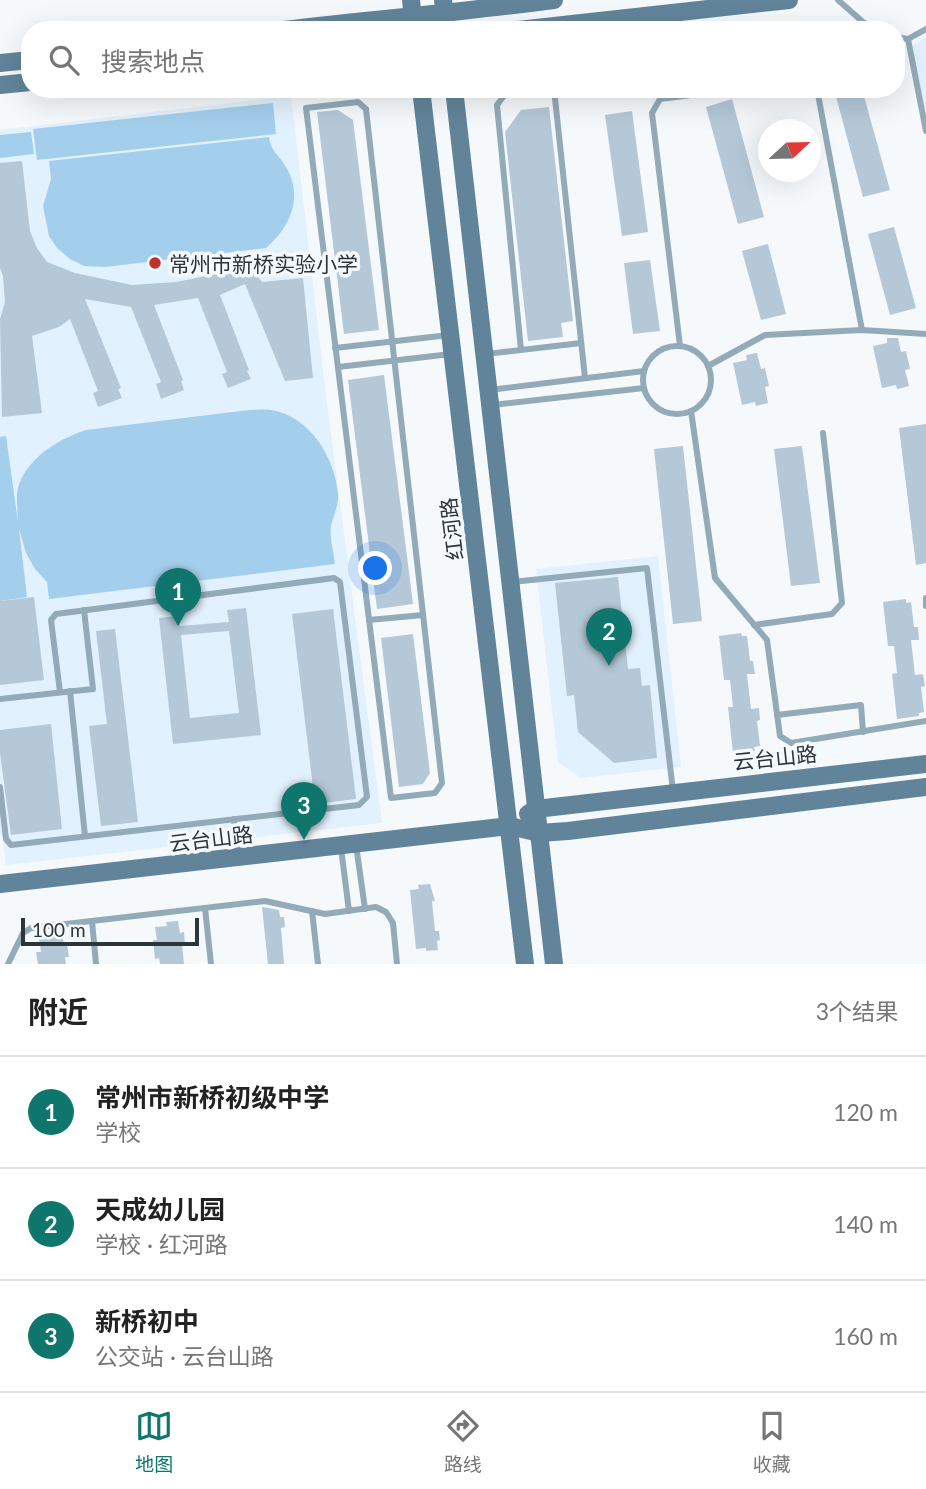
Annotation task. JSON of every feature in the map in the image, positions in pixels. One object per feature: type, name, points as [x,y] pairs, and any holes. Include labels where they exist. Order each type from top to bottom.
[{"type":"street","points":[[361,21],[413,15],[445,15],[554,0]]},
{"type":"street","points":[[608,21],[789,0]]},
{"type":"street","points":[[0,63],[21,61]]},
{"type":"street","points":[[0,85],[21,83]]},
{"type":"street","name":"红河路","points":[[422,98],[525,964]]},
{"type":"street","points":[[454,98],[554,964]]},
{"type":"street","name":"云台山路","points":[[510,826],[536,809],[926,764]]},
{"type":"street","name":"云台山路","points":[[0,884],[510,826],[539,833],[926,787]]},
{"type":"lane","points":[[838,0],[862,21]]},
{"type":"lane","points":[[905,38],[926,29]]},
{"type":"lane","points":[[908,39],[926,131]]},
{"type":"lane","points":[[502,98],[497,105],[521,350]]},
{"type":"lane","points":[[555,98],[585,378]]},
{"type":"lane","points":[[668,98],[660,99],[652,113],[680,346]]},
{"type":"lane","points":[[819,98],[862,330]]},
{"type":"lane","points":[[358,102],[366,109],[392,341],[442,783],[435,793],[391,798],[306,108],[358,102]]},
{"type":"lane","points":[[708,366],[765,335],[862,330],[926,334]]},
{"type":"lane","points":[[335,348],[451,335]]},
{"type":"lane","points":[[484,355],[581,343]]},
{"type":"lane","points":[[680,346],[692,349],[708,366],[710,388],[706,398],[691,411],[678,415],[668,414],[650,402],[644,388],[644,371],[649,359],[658,352],[680,346]]},
{"type":"lane","points":[[338,367],[453,354]]},
{"type":"lane","points":[[489,398],[585,378],[644,371]]},
{"type":"lane","points":[[489,398],[644,388]]},
{"type":"lane","points":[[691,411],[715,578],[767,640],[780,736],[791,743],[926,721]]},
{"type":"lane","points":[[754,625],[832,614],[842,603],[823,433]]},
{"type":"lane","points":[[510,582],[647,568],[674,793]]},
{"type":"lane","points":[[0,787],[6,839],[11,845],[359,804],[367,797],[340,582],[334,578],[56,614],[51,620],[60,692]]},
{"type":"lane","points":[[926,598],[926,606]]},
{"type":"lane","points":[[0,699],[93,689],[84,610]]},
{"type":"lane","points":[[369,620],[423,615]]},
{"type":"lane","points":[[70,691],[85,836]]},
{"type":"lane","points":[[777,715],[861,705],[863,732]]},
{"type":"lane","points":[[234,819],[238,858]]},
{"type":"lane","points":[[348,845],[365,909]]},
{"type":"lane","points":[[348,845],[349,911]]},
{"type":"lane","points":[[8,964],[23,933],[31,928],[265,901],[325,914],[376,907],[386,912],[393,923],[397,964]]},
{"type":"lane","points":[[205,908],[211,964]]},
{"type":"lane","points":[[312,911],[318,964]]},
{"type":"lane","points":[[92,921],[96,964]]},
{"type":"shaded area","points":[[926,37],[926,125],[910,48]]},
{"type":"shaded area","points":[[291,98],[326,396],[382,823],[6,865],[0,835],[0,130]]},
{"type":"shaded area","points":[[273,103],[276,134],[37,160],[33,129]]},
{"type":"shaded area","points":[[31,132],[34,154],[0,158],[0,135]]},
{"type":"shaded area","points":[[269,137],[272,148],[289,173],[294,196],[289,219],[266,248],[105,267],[84,266],[57,248],[49,236],[43,206],[51,179],[49,161]]},
{"type":"shaded area","points":[[249,410],[271,410],[298,421],[309,430],[326,453],[338,494],[331,530],[335,564],[49,599],[47,582],[26,553],[19,529],[27,597],[0,601],[0,437],[6,436],[18,522],[17,493],[24,474],[46,450],[66,438],[86,430]]},
{"type":"shaded area","points":[[658,556],[681,767],[581,778],[558,762],[536,569]]},
{"type":"building","points":[[836,98],[864,98],[890,190],[863,197]]},
{"type":"building","points":[[732,99],[764,217],[738,224],[706,107]]},
{"type":"building","points":[[549,107],[573,321],[561,323],[563,337],[528,341],[505,132],[521,110]]},
{"type":"building","points":[[338,110],[353,120],[379,330],[344,334],[317,112]]},
{"type":"building","points":[[632,111],[648,232],[622,236],[605,115]]},
{"type":"building","points":[[22,161],[30,231],[47,262],[75,273],[132,285],[176,282],[221,273],[246,261],[262,282],[303,278],[313,378],[285,381],[245,284],[220,295],[251,379],[228,388],[222,374],[227,372],[198,298],[154,305],[183,380],[184,390],[161,399],[156,384],[161,382],[131,307],[85,299],[121,388],[118,389],[122,398],[98,407],[93,393],[98,391],[70,319],[59,327],[32,336],[42,413],[2,417],[0,319],[5,302],[0,268],[0,163]]},
{"type":"building","points":[[894,227],[916,308],[890,315],[868,234]]},
{"type":"building","points":[[768,244],[786,314],[761,320],[742,251]]},
{"type":"building","points":[[650,260],[660,331],[633,334],[624,263]]},
{"type":"building","points":[[887,338],[898,338],[901,352],[906,351],[910,369],[905,370],[909,386],[897,389],[896,385],[882,388],[873,346],[887,343]]},
{"type":"building","points":[[757,353],[761,369],[765,368],[769,386],[765,387],[768,403],[742,405],[733,363],[747,360],[746,355]]},
{"type":"building","points":[[384,375],[413,604],[377,609],[348,380]]},
{"type":"building","points":[[926,424],[926,563],[916,565],[899,428]]},
{"type":"building","points":[[683,446],[702,621],[673,624],[654,449]]},
{"type":"building","points":[[802,446],[820,583],[791,586],[774,449]]},
{"type":"building","points":[[618,577],[628,669],[640,668],[642,686],[650,685],[657,758],[614,763],[578,732],[574,695],[567,696],[555,583]]},
{"type":"building","points":[[34,597],[44,680],[0,685],[0,601]]},
{"type":"building","points":[[906,599],[906,603],[911,602],[914,627],[918,627],[919,640],[911,640],[915,675],[923,674],[925,686],[921,687],[924,712],[919,713],[919,716],[897,719],[892,674],[897,673],[894,646],[888,646],[883,602]]},
{"type":"building","points":[[246,608],[261,735],[173,744],[159,618],[178,616],[180,626],[229,622],[227,610]],"holes":[[[229,631],[239,713],[190,718],[181,635]]]},
{"type":"building","points":[[333,609],[356,799],[315,804],[292,614]]},
{"type":"building","points":[[115,629],[138,822],[101,826],[89,726],[107,724],[96,631]]},
{"type":"building","points":[[741,633],[742,636],[747,636],[750,661],[753,661],[755,674],[747,674],[751,709],[759,708],[760,720],[757,721],[760,746],[754,747],[755,751],[733,753],[728,707],[733,707],[730,680],[724,680],[719,636]]},
{"type":"building","points":[[413,634],[430,773],[423,784],[399,787],[381,638]]},
{"type":"building","points":[[51,724],[62,829],[11,835],[0,753],[0,730]]},
{"type":"building","points":[[430,884],[435,901],[432,901],[435,931],[439,931],[440,940],[437,941],[438,950],[426,951],[426,948],[416,949],[410,890],[419,889],[418,885]]},
{"type":"building","points":[[262,907],[279,910],[280,917],[284,917],[285,927],[281,928],[284,964],[268,964]]},
{"type":"building","points":[[178,921],[180,933],[184,932],[184,964],[160,964],[159,958],[155,959],[155,927]]},
{"type":"building","points":[[62,933],[69,957],[65,957],[66,964],[38,964],[36,952],[41,952],[39,939]]},
{"type":"place","name":"常州市新桥实验小学","points":[[155,263]]},
{"type":"place","name":"常州市新桥初级中学","points":[[178,626]]},
{"type":"place","name":"天成幼儿园","points":[[609,666]]},
{"type":"place","name":"新桥初中","points":[[304,840]]}]
